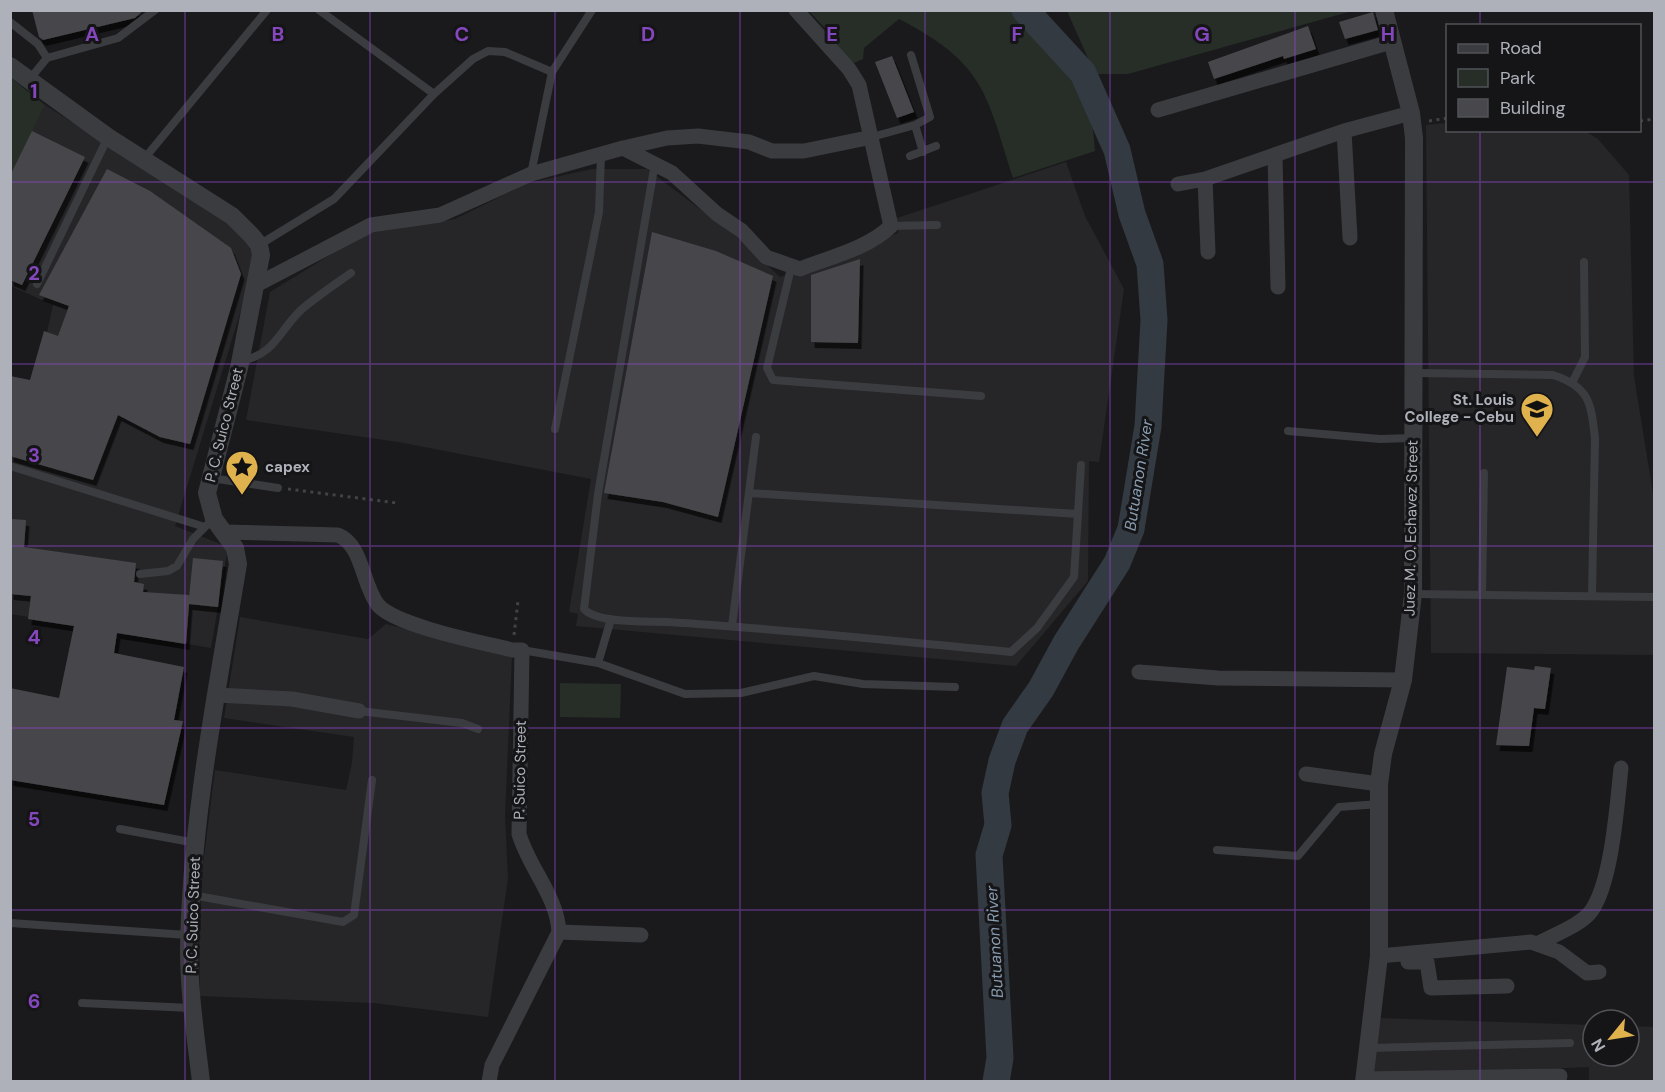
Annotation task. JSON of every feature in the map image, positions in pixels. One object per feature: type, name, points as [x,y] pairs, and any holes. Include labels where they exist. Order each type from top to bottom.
[{"type":"street","points":[[623,148],[672,173],[717,214],[732,222],[766,257],[791,268],[800,269],[873,241],[891,226],[859,85],[849,69],[796,10]]},
{"type":"street","name":"Juez M. O. Echavez Street","points":[[1364,1080],[1378,961],[1379,784],[1383,754],[1403,680],[1413,594],[1414,138],[1411,113],[1383,10]]},
{"type":"street","points":[[1158,110],[1391,42]]},
{"type":"street","points":[[10,66],[108,136],[232,216],[259,245]]},
{"type":"street","points":[[1178,184],[1205,179],[1344,131],[1411,113]]},
{"type":"street","points":[[1344,131],[1350,238]]},
{"type":"street","points":[[256,285],[371,225],[440,215],[531,174],[623,148],[667,138],[698,136],[749,142],[772,151],[804,151],[872,137]]},
{"type":"street","points":[[1275,155],[1278,287]]},
{"type":"street","points":[[1205,179],[1208,252]]},
{"type":"street","name":"P. C. Suico Street","points":[[201,1082],[192,1008],[190,934],[192,896],[196,843],[216,694],[238,564],[235,548],[214,526],[207,493],[240,361],[256,285],[261,255],[259,245]]},
{"type":"street","points":[[214,526],[338,535],[352,543],[362,573],[378,605],[393,616],[455,636],[518,650]]},
{"type":"street","name":"P. Suico Street","points":[[518,650],[519,834],[524,850],[556,908],[559,932]]},
{"type":"street","points":[[1139,672],[1218,678],[1403,680]]},
{"type":"street","points":[[216,694],[292,699],[359,711]]},
{"type":"street","points":[[1537,944],[1583,918],[1592,910],[1607,860],[1621,768]]},
{"type":"street","points":[[1306,774],[1379,784]]},
{"type":"street","points":[[489,1082],[492,1065],[559,932],[641,935]]},
{"type":"street","points":[[1378,961],[1531,942],[1559,952],[1587,973],[1599,972]]},
{"type":"street","points":[[1378,961],[1427,962],[1429,985],[1435,989],[1507,986]]},
{"type":"street","points":[[1364,1080],[1560,1076]]},
{"type":"lane","points":[[29,80],[47,58],[118,38],[155,10]]},
{"type":"lane","points":[[144,159],[267,10]]},
{"type":"lane","points":[[318,10],[434,94]]},
{"type":"lane","points":[[531,174],[552,72],[592,10]]},
{"type":"lane","points":[[10,22],[38,44],[47,58]]},
{"type":"lane","points":[[259,245],[334,199],[434,94],[473,59],[488,51],[505,52],[552,72]]},
{"type":"lane","points":[[872,137],[915,125],[930,117],[911,55]]},
{"type":"lane","points":[[915,125],[923,152]]},
{"type":"lane","points":[[37,284],[108,136]]},
{"type":"lane","points":[[910,156],[936,146]]},
{"type":"lane","points":[[555,429],[599,212],[601,154]]},
{"type":"lane","points":[[655,163],[598,494],[584,609],[592,616],[732,626],[1011,652],[1037,628],[1074,578],[1081,465]]},
{"type":"lane","points":[[891,226],[937,225]]},
{"type":"lane","points":[[1574,381],[1585,357],[1584,262]]},
{"type":"lane","points":[[791,268],[767,368],[773,380],[981,396]]},
{"type":"lane","points":[[240,361],[258,357],[272,349],[286,327],[303,309],[351,273]]},
{"type":"lane","points":[[1415,374],[1553,375],[1574,381],[1582,389],[1592,414],[1595,439],[1592,595]]},
{"type":"lane","points":[[1288,431],[1380,439],[1412,438]]},
{"type":"lane","points":[[732,626],[756,436]]},
{"type":"lane","points":[[10,466],[214,526]]},
{"type":"lane","points":[[1482,595],[1484,473]]},
{"type":"lane","points":[[209,478],[278,488]]},
{"type":"lane","points":[[749,493],[1078,514]]},
{"type":"lane","points":[[140,574],[168,572],[177,566],[193,539],[214,526]]},
{"type":"lane","points":[[1413,594],[1654,597]]},
{"type":"lane","points":[[598,663],[610,619]]},
{"type":"lane","points":[[518,650],[598,663],[686,693],[741,693],[814,676],[863,684],[955,687]]},
{"type":"lane","points":[[359,711],[462,723],[478,729]]},
{"type":"lane","points":[[192,896],[343,922],[354,915],[372,780]]},
{"type":"lane","points":[[1217,850],[1298,856],[1339,807],[1380,804]]},
{"type":"lane","points":[[120,829],[196,843]]},
{"type":"lane","points":[[10,923],[179,936],[190,934]]},
{"type":"lane","points":[[82,1003],[192,1008]]},
{"type":"lane","points":[[1368,1048],[1570,1043]]},
{"type":"path","points":[[278,488],[397,503]]},
{"type":"path","points":[[518,601],[518,650]]},
{"type":"shaded area","points":[[45,105],[238,227],[252,251],[252,274],[175,526],[228,547],[211,648],[11,614],[11,376],[36,382],[53,305],[11,286],[10,175]]},
{"type":"shaded area","name":"St. Louis College - Cebu","points":[[1446,123],[1446,132],[1587,132],[1598,139],[1629,175],[1634,376],[1654,500],[1654,655],[1431,653],[1426,125]]},
{"type":"shaded area","points":[[1066,162],[1085,216],[1124,289],[1099,462],[1089,461],[1088,581],[1016,666],[576,626],[578,614],[569,612],[591,479],[398,442],[246,420],[270,292],[364,234],[455,219],[528,183],[592,169],[647,169],[737,237],[780,277],[898,233],[897,218]]},
{"type":"shaded area","points":[[240,617],[368,639],[386,624],[512,655],[505,815],[508,878],[488,1017],[373,1003],[200,996],[199,935],[203,865],[215,770],[346,790],[352,763],[354,737],[224,718]]},
{"type":"shaded area","points":[[1378,1018],[1581,1025],[1581,1067],[1373,1076]]},
{"type":"shaded area","points":[[1641,1026],[1654,1027],[1654,1081],[1589,1081],[1589,1068],[1641,1068]]},
{"type":"green space","points":[[1067,10],[1352,11],[1128,74],[1095,74]]},
{"type":"green space","points":[[809,11],[1014,11],[1046,42],[1071,72],[1088,106],[1095,151],[1013,178],[996,123],[978,83],[949,50],[899,19],[864,48],[863,59],[854,63],[845,58],[833,37]]},
{"type":"green space","points":[[11,78],[45,105],[11,175]]},
{"type":"green space","points":[[560,683],[621,684],[620,718],[560,717]]},
{"type":"building","points":[[32,10],[144,10],[135,18],[43,40],[39,37]]},
{"type":"building","points":[[1373,12],[1378,30],[1345,39],[1339,22]]},
{"type":"building","points":[[1308,26],[1316,49],[1284,59],[1283,56],[1214,79],[1208,62]]},
{"type":"building","points":[[892,56],[914,112],[897,118],[875,62]]},
{"type":"building","points":[[32,131],[85,157],[22,285],[10,280],[10,176]]},
{"type":"building","points":[[107,169],[150,191],[231,248],[241,274],[190,444],[160,437],[118,415],[93,480],[10,456],[10,376],[30,380],[44,331],[58,336],[69,306],[39,295]]},
{"type":"building","points":[[652,232],[716,251],[773,276],[718,517],[663,502],[604,493]]},
{"type":"building","points":[[860,259],[858,343],[811,342],[811,275]]},
{"type":"building","points":[[11,519],[26,520],[24,547],[136,563],[134,582],[144,584],[143,592],[189,595],[189,598],[193,558],[223,561],[218,607],[189,604],[186,644],[117,633],[114,653],[184,667],[174,720],[183,721],[164,805],[10,780],[10,688],[59,698],[74,626],[28,619],[31,596],[10,594]]},
{"type":"building","points":[[1535,666],[1551,668],[1545,709],[1534,708],[1529,746],[1496,745],[1507,667],[1534,670]]},
{"type":"waterway","name":"Butuanon River","points":[[996,1082],[1000,1058],[989,855],[998,825],[995,793],[1002,761],[1015,726],[1041,689],[1066,643],[1117,563],[1131,529],[1148,426],[1154,320],[1150,264],[1132,214],[1117,150],[1083,73],[1025,10]]},
{"type":"place","name":"St. Louis College - Cebu","points":[[1537,438]]},
{"type":"place","name":"capex","points":[[242,496]]}]
